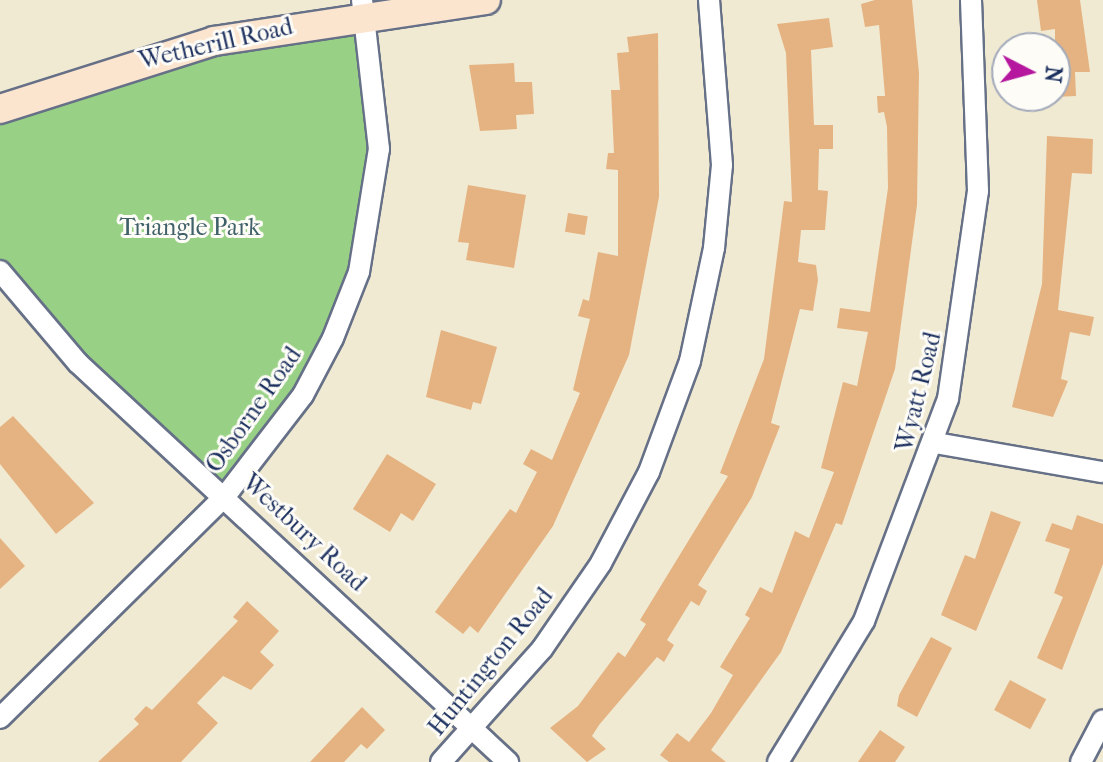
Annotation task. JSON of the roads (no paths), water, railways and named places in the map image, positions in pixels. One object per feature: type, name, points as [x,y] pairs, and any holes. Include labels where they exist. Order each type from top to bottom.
[{"type":"street","name":"Wetherill Road","points":[[0,109],[214,41],[363,7],[486,0]]},
{"type":"street","name":"Huntington Road","points":[[441,762],[542,649],[601,563],[649,472],[690,361],[714,248],[722,165],[709,0]]},
{"type":"street","name":"Wyatt Road","points":[[778,762],[864,621],[936,443],[965,317],[978,191],[971,0]]},
{"type":"street","name":"Osborne Road","points":[[0,718],[226,495],[303,395],[359,272],[379,149],[363,7]]},
{"type":"street","name":"Westbury Road","points":[[0,271],[78,363],[226,495],[508,762]]},
{"type":"street","points":[[936,443],[1103,472]]},
{"type":"street","points":[[1081,762],[1103,720]]},
{"type":"park label","name":"Triangle Park","points":[[190,228]]}]
